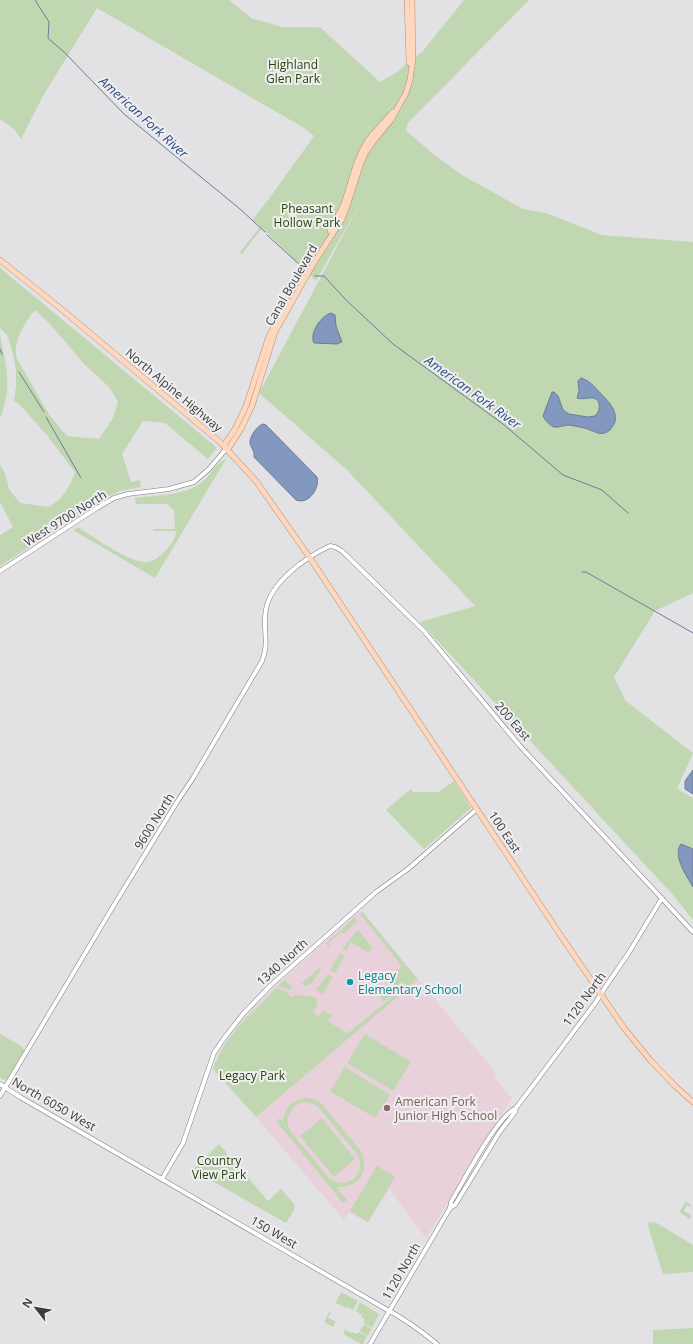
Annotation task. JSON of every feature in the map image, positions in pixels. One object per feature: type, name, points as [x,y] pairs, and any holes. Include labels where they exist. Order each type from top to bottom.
[{"type":"main road","name":"Canal Boulevard","points":[[226,448],[246,406],[273,327],[309,269],[340,214],[356,165],[368,140],[390,116],[403,91],[410,58],[407,0]]},
{"type":"main road","name":"Canal Boulevard","points":[[226,448],[240,429],[252,406],[270,344],[276,331],[348,206],[361,163],[366,152],[391,120],[406,93],[413,63],[412,0]]},
{"type":"main road","name":"North Alpine Highway","points":[[0,260],[60,308],[226,448],[264,492],[312,560]]},
{"type":"main road","name":"100 East","points":[[312,560],[627,1032],[651,1061],[693,1102]]},
{"type":"street","name":"West 9700 North","points":[[0,572],[114,498],[128,494],[169,489],[194,482],[209,469],[226,448]]},
{"type":"street","name":"200 East","points":[[312,560],[330,546],[339,548],[424,631],[510,735],[693,932]]},
{"type":"street","name":"9600 North","points":[[0,1096],[173,808],[194,778],[262,661],[266,644],[266,609],[278,585],[290,572],[312,560]]},
{"type":"street","name":"1340 North","points":[[162,1179],[183,1143],[214,1053],[259,996],[376,892],[408,869],[477,809]]},
{"type":"street","name":"1120 North","points":[[370,1344],[450,1208],[451,1202],[495,1130],[511,1110],[516,1108],[596,1002],[628,954],[662,898]]},
{"type":"street","name":"North 6050 West","points":[[0,1084],[98,1142]]},
{"type":"street","name":"150 West","points":[[98,1142],[413,1325],[437,1344]]},
{"type":"shaded area","name":"American Fork Junior High School","points":[[361,910],[497,1074],[494,1077],[512,1098],[426,1238],[389,1189],[368,1223],[349,1212],[344,1220],[256,1117],[294,1085],[240,1025],[270,991]]},
{"type":"green space","points":[[0,0],[229,0],[251,18],[282,27],[321,28],[380,82],[397,72],[422,52],[464,0],[529,0],[408,123],[406,130],[433,154],[462,175],[523,209],[546,213],[602,235],[693,242],[693,593],[655,611],[614,677],[626,701],[693,753],[677,789],[693,798],[693,920],[673,895],[420,622],[475,606],[347,470],[259,393],[364,196],[316,281],[262,228],[242,254],[240,252],[260,227],[252,220],[314,136],[304,128],[97,8],[43,96],[21,139],[15,130],[0,119]]},
{"type":"green space","points":[[0,268],[215,446],[217,450],[215,450],[208,459],[165,423],[143,421],[122,454],[131,482],[140,480],[141,487],[120,491],[105,498],[0,566],[0,535],[13,527],[0,502],[0,464],[6,476],[9,489],[20,503],[49,507],[59,500],[65,492],[71,483],[75,472],[46,434],[19,404],[14,401],[16,371],[13,354],[7,335],[0,328]],"holes":[[[35,310],[50,324],[84,364],[109,387],[118,402],[113,418],[99,439],[67,436],[50,416],[17,359],[16,346],[20,333],[27,320]]]},
{"type":"green space","points":[[0,335],[6,367],[7,386],[4,407],[0,418]]},
{"type":"green space","points":[[225,459],[155,578],[73,530],[78,527],[121,554],[139,561],[149,562],[162,554],[174,540],[176,531],[153,531],[153,529],[175,529],[174,510],[167,504],[136,504],[135,498],[178,493],[194,487],[201,483],[221,461]]},
{"type":"green space","points":[[454,781],[471,808],[424,849],[386,810],[411,789],[413,792],[439,792]]},
{"type":"green space","name":"Legacy Park","points":[[362,911],[418,980],[413,980],[415,982],[256,1117],[213,1069],[228,1040],[240,1024],[262,1000],[241,1026],[276,988],[287,992],[291,997],[295,995],[315,997],[318,1004],[313,1013],[319,1016],[323,1010],[332,1015],[328,1021],[345,1032],[345,1034],[400,991],[389,978],[402,966],[360,914]]},
{"type":"green space","points":[[355,917],[357,922],[343,934],[341,932],[328,943],[330,945],[328,947],[326,943]]},
{"type":"green space","points":[[358,930],[372,947],[369,953],[351,942],[346,951],[342,950],[350,939]]},
{"type":"green space","points":[[340,953],[345,956],[335,973],[330,971]]},
{"type":"green space","points":[[319,968],[321,969],[313,982],[305,986],[301,984]]},
{"type":"green space","points":[[328,974],[333,977],[323,994],[316,990]]},
{"type":"green space","points":[[285,980],[293,988],[290,990],[278,986]]},
{"type":"green space","points":[[390,983],[397,991],[389,998],[383,991],[388,998],[384,1002],[377,993]]},
{"type":"green space","points":[[0,1034],[23,1047],[24,1051],[7,1079],[3,1080],[0,1077]]},
{"type":"green space","points":[[365,1034],[411,1062],[393,1091],[347,1063]]},
{"type":"green space","points":[[345,1067],[390,1095],[375,1118],[330,1091]]},
{"type":"green space","points":[[311,1098],[321,1103],[361,1151],[364,1158],[363,1172],[356,1182],[344,1187],[336,1187],[347,1200],[343,1203],[276,1121],[280,1118],[283,1122],[287,1109],[300,1099]],"holes":[[[304,1102],[314,1104],[357,1154],[360,1161],[360,1168],[355,1178],[350,1181],[344,1183],[330,1179],[291,1132],[288,1118],[292,1110]]]},
{"type":"green space","points":[[322,1118],[355,1159],[334,1177],[300,1136]]},
{"type":"green space","name":"Country View Park","points":[[219,1144],[268,1201],[281,1189],[295,1205],[294,1210],[286,1223],[193,1170]]},
{"type":"green space","points":[[377,1166],[395,1177],[368,1222],[350,1211]]},
{"type":"green space","points":[[686,1202],[691,1205],[690,1207],[687,1205],[684,1211],[691,1215],[690,1219],[679,1212]]},
{"type":"green space","points":[[655,1222],[693,1245],[693,1272],[663,1274],[647,1223]]},
{"type":"green space","points":[[341,1292],[358,1301],[353,1310],[336,1303],[334,1306]]},
{"type":"green space","points":[[360,1302],[379,1314],[372,1328],[363,1322],[365,1319],[356,1311]]},
{"type":"green space","points":[[330,1311],[331,1312],[328,1318],[336,1322],[333,1327],[324,1322]]},
{"type":"green space","points":[[364,1324],[372,1329],[368,1336],[360,1331]]},
{"type":"green space","points":[[693,1328],[693,1344],[653,1344],[653,1330]]},
{"type":"green space","points":[[345,1329],[351,1333],[357,1334],[359,1332],[367,1336],[363,1344],[343,1334]]},
{"type":"water","points":[[331,313],[335,315],[336,326],[342,342],[337,344],[314,343],[313,335],[317,325],[323,318]]},
{"type":"water","points":[[581,378],[594,386],[613,408],[615,422],[610,430],[603,433],[597,433],[584,428],[569,425],[554,427],[547,422],[543,416],[552,392],[554,392],[558,396],[563,410],[569,414],[588,417],[595,416],[599,409],[599,404],[596,399],[577,398],[579,391],[578,381]]},
{"type":"water","points":[[263,424],[266,425],[317,477],[317,486],[309,498],[301,501],[296,500],[254,457],[250,440],[256,429]]},
{"type":"water","points":[[693,770],[693,794],[685,789],[685,781]]},
{"type":"water","points":[[681,844],[693,849],[693,887],[679,860],[678,854]]},
{"type":"waterway","name":"American Fork River","points":[[35,0],[49,22],[48,38],[65,53],[124,114],[240,209],[265,232]]},
{"type":"waterway","name":"American Fork River","points":[[267,235],[301,266]]},
{"type":"waterway","name":"American Fork River","points":[[315,276],[324,276],[346,300],[393,344],[503,424],[563,475],[602,490],[628,513]]},
{"type":"waterway","points":[[0,349],[2,354]]},
{"type":"waterway","points":[[19,372],[44,412]]},
{"type":"waterway","points":[[46,417],[81,478]]},
{"type":"waterway","points":[[582,572],[586,572],[693,633]]},
{"type":"place","name":"Legacy Elementary School","points":[[350,982]]},
{"type":"place","name":"American Fork Junior High School","points":[[387,1108]]},
{"type":"park label","name":"Highland Glen Park","points":[[293,71]]},
{"type":"park label","name":"Pheasant Hollow Park","points":[[307,215]]}]
